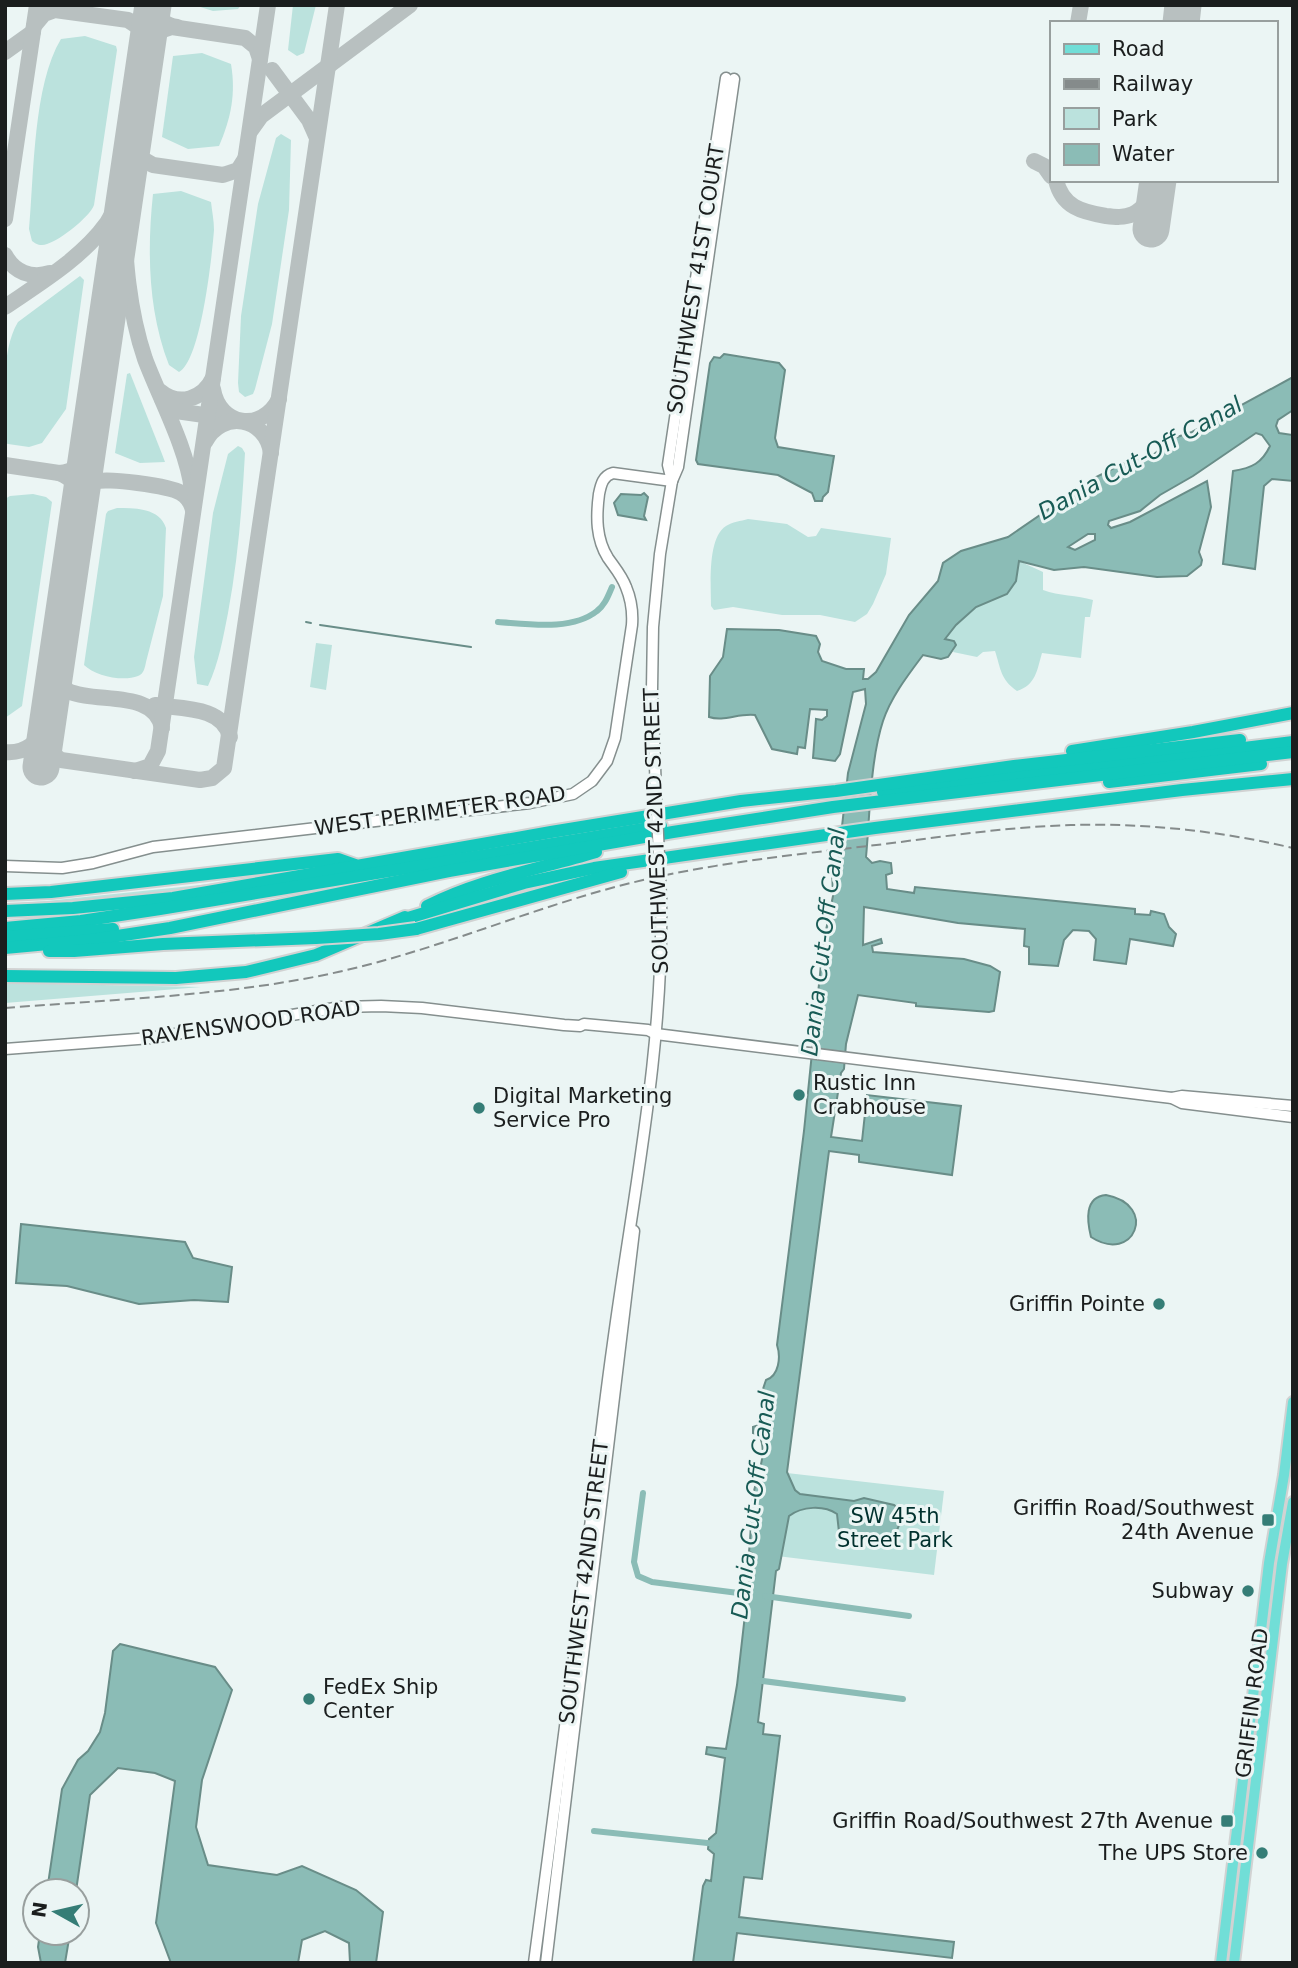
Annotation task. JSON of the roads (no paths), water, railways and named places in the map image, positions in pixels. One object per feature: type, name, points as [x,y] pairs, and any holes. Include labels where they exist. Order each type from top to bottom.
[{"type":"highway","points":[[1014,766],[1029,758],[1293,713]]},
{"type":"highway","points":[[879,796],[1014,766],[1293,735]]},
{"type":"highway","points":[[5,928],[81,921],[160,909],[548,843],[834,802],[1293,742]]},
{"type":"highway","points":[[5,948],[92,940],[449,871],[834,802],[1293,752]]},
{"type":"highway","points":[[879,796],[1183,774],[1293,760]]},
{"type":"highway","points":[[398,921],[545,878],[594,868],[875,828],[1182,789],[1293,779]]},
{"type":"highway","points":[[5,956],[157,935],[834,802]]},
{"type":"highway","points":[[5,911],[73,908],[173,898],[714,805],[834,802]]},
{"type":"highway","points":[[5,976],[176,978],[246,972],[316,955],[398,921],[448,895],[620,845]]},
{"type":"highway","points":[[49,951],[316,938],[416,929],[680,857]]},
{"type":"highway","points":[[5,892],[51,892],[338,859],[359,866]]},
{"type":"highway","points":[[5,919],[160,909]]},
{"type":"highway","points":[[5,936],[127,928],[188,918],[211,919]]},
{"type":"main road","name":"GRIFFIN ROAD","points":[[1222,1963],[1270,1553],[1293,1402]]},
{"type":"main road","name":"GRIFFIN ROAD","points":[[1234,1963],[1282,1567],[1293,1502]]},
{"type":"main road","points":[[1245,1760],[1256,1784]]},
{"type":"main road","points":[[1243,1779],[1253,1804]]},
{"type":"street","name":"SOUTHWEST 41ST COURT","points":[[653,626],[660,554],[672,481],[668,465],[730,78]]},
{"type":"street","name":"WEST PERIMETER ROAD","points":[[5,866],[71,866],[153,847],[530,803],[567,797],[583,788],[601,772],[614,744],[632,625],[632,606],[626,586],[604,550],[597,528],[600,490],[607,476],[616,473],[672,481]]},
{"type":"street","name":"SOUTHWEST 42ND STREET","points":[[534,1963],[622,1272],[635,1202],[656,1034],[662,958],[652,689],[653,626]]},
{"type":"street","name":"RAVENSWOOD ROAD","points":[[5,1049],[151,1038],[314,1010],[381,1006],[454,1011],[580,1026],[584,1024],[648,1030],[656,1034],[1172,1098],[1182,1096],[1293,1106]]},
{"type":"street","name":"RAVENSWOOD ROAD","points":[[1172,1098],[1182,1103],[1293,1117]]},
{"type":"street","name":"SOUTHWEST 42ND STREET","points":[[546,1963],[633,1246],[635,1202]]},
{"type":"street","points":[[597,1469],[604,1484]]},
{"type":"street","points":[[573,1662],[580,1680]]},
{"type":"water","points":[[724,354],[779,363],[785,370],[775,438],[778,447],[834,456],[828,492],[822,501],[815,501],[812,493],[778,475],[698,464],[696,460],[710,363],[714,357],[720,358]]},
{"type":"water","name":"Dania Cut-Off Canal","points":[[1293,377],[1293,410],[1278,420],[1276,426],[1279,433],[1293,435],[1293,481],[1272,479],[1264,486],[1255,569],[1223,564],[1233,471],[1256,464],[1270,446],[1262,435],[1256,433],[1160,495],[1140,511],[1109,521],[1111,528],[1130,522],[1207,481],[1211,507],[1199,552],[1201,565],[1187,576],[1157,577],[1084,567],[1054,570],[1019,561],[1016,581],[1007,594],[976,607],[945,639],[954,641],[956,645],[948,657],[941,659],[923,655],[917,663],[886,712],[875,753],[866,857],[872,863],[891,863],[892,873],[886,875],[887,889],[914,893],[915,887],[1135,909],[1135,914],[1150,915],[1151,911],[1164,914],[1169,927],[1176,934],[1173,946],[1130,939],[1126,964],[1094,960],[1096,939],[1089,931],[1073,930],[1064,940],[1058,966],[1029,964],[1029,947],[1024,946],[1025,929],[958,923],[864,907],[863,945],[881,939],[882,943],[872,946],[873,952],[964,959],[990,966],[1000,972],[994,1011],[989,1012],[916,1006],[916,1003],[858,995],[846,1044],[831,1137],[862,1141],[867,1095],[961,1106],[952,1175],[859,1162],[859,1155],[829,1151],[787,1472],[795,1490],[800,1494],[854,1501],[864,1498],[894,1505],[899,1509],[900,1522],[890,1541],[844,1535],[839,1532],[837,1514],[826,1509],[806,1509],[789,1516],[779,1569],[776,1571],[758,1722],[764,1724],[763,1734],[780,1736],[762,1879],[744,1877],[739,1917],[954,1942],[952,1958],[737,1933],[733,1963],[693,1963],[703,1886],[706,1880],[711,1881],[714,1854],[708,1849],[709,1839],[716,1833],[725,1758],[706,1754],[707,1747],[726,1749],[737,1685],[752,1553],[749,1552],[753,1496],[763,1450],[759,1435],[753,1433],[753,1427],[768,1419],[771,1412],[772,1395],[763,1389],[766,1380],[774,1375],[779,1360],[777,1345],[804,1131],[823,945],[833,896],[832,869],[838,862],[848,773],[866,704],[865,689],[853,692],[840,754],[835,761],[813,758],[816,719],[822,720],[827,716],[827,710],[810,709],[805,748],[798,747],[797,754],[772,749],[755,715],[720,719],[709,717],[710,676],[723,657],[727,629],[779,630],[816,636],[822,661],[846,669],[864,669],[863,679],[868,679],[876,672],[909,615],[938,581],[943,563],[961,551],[1008,537],[1094,478],[1126,462],[1153,455],[1174,438],[1192,432]],"holes":[[[1088,534],[1095,534],[1095,540],[1075,550],[1068,547]]]},
{"type":"water","points":[[644,493],[648,497],[644,516],[646,520],[618,515],[614,503],[621,494]]},
{"type":"water","points":[[1106,1195],[1122,1201],[1132,1210],[1136,1220],[1129,1239],[1119,1244],[1106,1244],[1091,1237],[1088,1217],[1091,1205],[1094,1200]]},
{"type":"water","points":[[21,1224],[185,1242],[193,1258],[232,1267],[228,1302],[194,1300],[139,1304],[67,1286],[16,1283]]},
{"type":"water","points":[[120,1644],[215,1667],[232,1690],[202,1780],[196,1827],[208,1865],[277,1875],[302,1866],[356,1890],[383,1912],[376,1963],[350,1963],[349,1943],[325,1931],[302,1940],[298,1963],[171,1963],[156,1923],[175,1781],[155,1773],[118,1768],[90,1795],[78,1877],[49,1877],[62,1789],[78,1760],[88,1751],[100,1732],[113,1651]]},
{"type":"water","points":[[38,1947],[68,1947],[65,1963],[41,1963]]},
{"type":"waterway","points":[[498,622],[549,625],[575,621],[600,609],[612,587]]},
{"type":"waterway","points":[[306,622],[311,623]]},
{"type":"waterway","points":[[320,625],[471,647]]},
{"type":"waterway","name":"Dania Cut-Off Canal","points":[[643,1493],[634,1562],[638,1576],[652,1582],[754,1595]]},
{"type":"waterway","name":"Dania Cut-Off Canal","points":[[765,1596],[909,1616]]},
{"type":"waterway","points":[[755,1680],[903,1699]]},
{"type":"waterway","points":[[594,1831],[717,1844]]},
{"type":"railway","points":[[5,1008],[173,996],[297,980],[408,953],[646,879],[709,867],[995,830],[1071,825],[1127,825],[1183,829],[1293,848]]},
{"type":"place","name":"Rustic Inn Crabhouse","points":[[799,1095]]},
{"type":"place","name":"Digital Marketing Service Pro","points":[[479,1108]]},
{"type":"place","name":"Griffin Pointe","points":[[1159,1304]]},
{"type":"place","name":"Griffin Road/Southwest 24th Avenue","points":[[1268,1520]]},
{"type":"place","name":"Subway","points":[[1248,1591]]},
{"type":"place","name":"FedEx Ship Center","points":[[309,1699]]},
{"type":"place","name":"Griffin Road/Southwest 27th Avenue","points":[[1227,1821]]},
{"type":"place","name":"The UPS Store","points":[[1262,1853]]},
{"type":"park label","name":"SW 45th Street Park","points":[[895,1528]]}]
